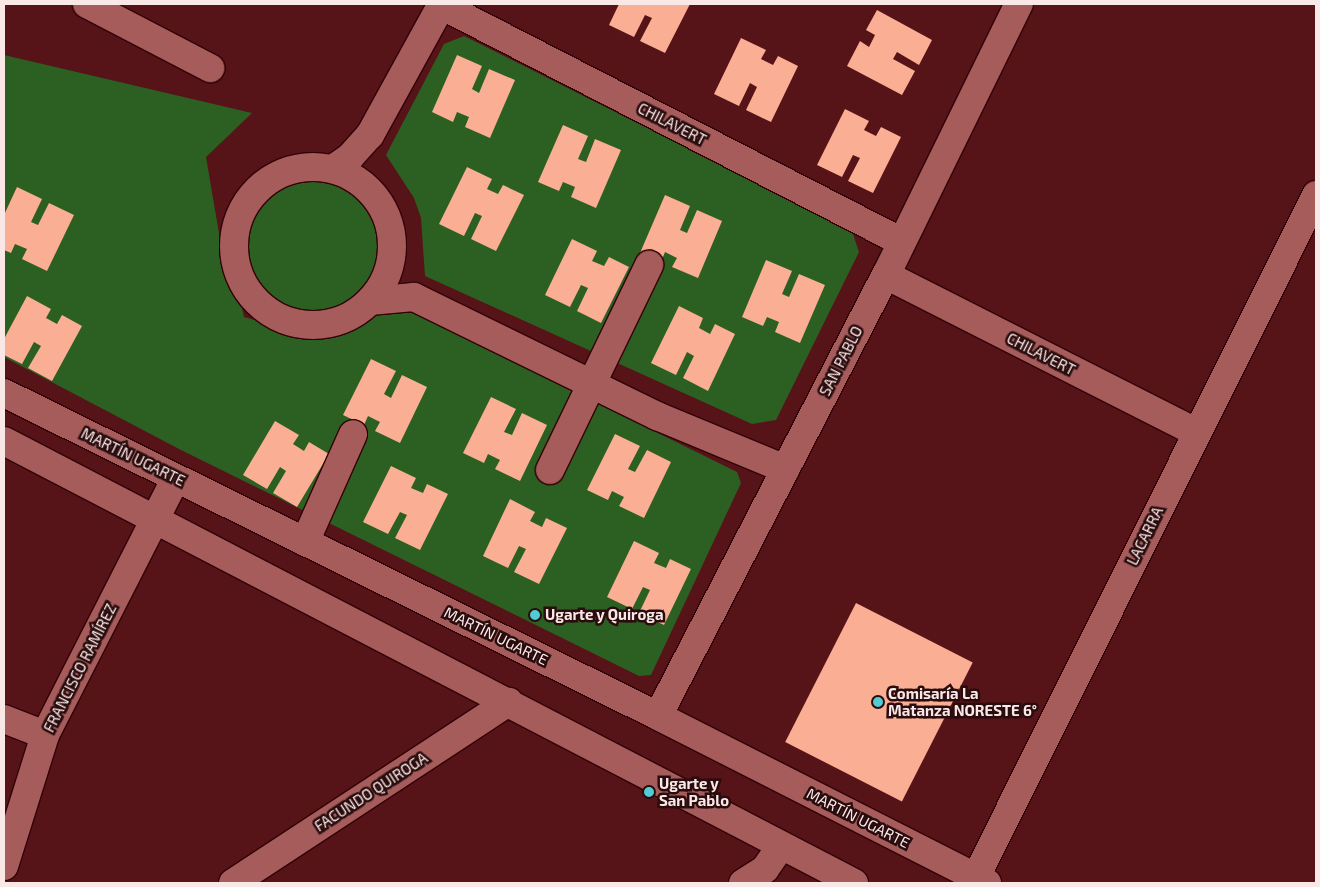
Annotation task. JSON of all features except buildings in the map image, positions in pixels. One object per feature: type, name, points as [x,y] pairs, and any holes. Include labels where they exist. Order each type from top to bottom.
[{"type":"street","points":[[87,4],[210,68]]},
{"type":"street","points":[[333,169],[350,157],[370,135],[442,4]]},
{"type":"street","name":"CHILAVERT","points":[[442,4],[902,242]]},
{"type":"street","name":"SAN PABLO","points":[[658,716],[886,275],[1019,4]]},
{"type":"street","points":[[370,135],[371,163],[381,205],[388,219],[392,250],[402,280],[414,297],[592,382],[658,416],[785,469]]},
{"type":"street","points":[[381,205],[361,182],[333,169],[310,166],[287,171],[266,182],[250,199],[239,220],[234,243],[237,266],[247,288],[262,306],[282,318],[305,324],[328,323],[350,315],[370,301],[386,278],[392,250]]},
{"type":"street","name":"LACARRA","points":[[982,880],[1196,432],[1316,195]]},
{"type":"street","points":[[550,470],[649,265]]},
{"type":"street","name":"CHILAVERT","points":[[886,275],[1196,432]]},
{"type":"street","points":[[370,301],[414,297]]},
{"type":"street","name":"MARTÍN UGARTE","points":[[4,393],[658,716],[982,880]]},
{"type":"street","points":[[305,542],[354,434]]},
{"type":"street","points":[[4,441],[854,883]]},
{"type":"street","name":"FRANCISCO RAMÍREZ","points":[[4,866],[45,734],[176,478]]},
{"type":"street","name":"FACUNDO QUIROGA","points":[[233,883],[509,702]]},
{"type":"street","points":[[4,719],[45,734]]},
{"type":"street","points":[[743,883],[765,869],[781,846]]},
{"type":"green space","points":[[464,36],[852,231],[859,252],[776,420],[752,424],[425,276],[421,218],[414,198],[386,155],[444,44]]},
{"type":"green space","points":[[4,55],[252,113],[206,157],[223,257],[239,295],[244,317],[308,334],[331,332],[357,321],[376,307],[415,313],[737,472],[741,483],[651,675],[639,676],[181,450],[4,357]]},
{"type":"green space","points":[[311,171],[339,177],[362,193],[378,216],[384,244],[378,272],[362,295],[339,311],[311,317],[283,311],[260,295],[244,272],[238,244],[244,216],[260,193],[283,177]]},
{"type":"place","name":"Ugarte y Quiroga","points":[[535,615]]},
{"type":"place","name":"Comisaría La Matanza NORESTE 6°","points":[[878,702]]},
{"type":"place","name":"Ugarte y San Pablo","points":[[649,792]]}]
